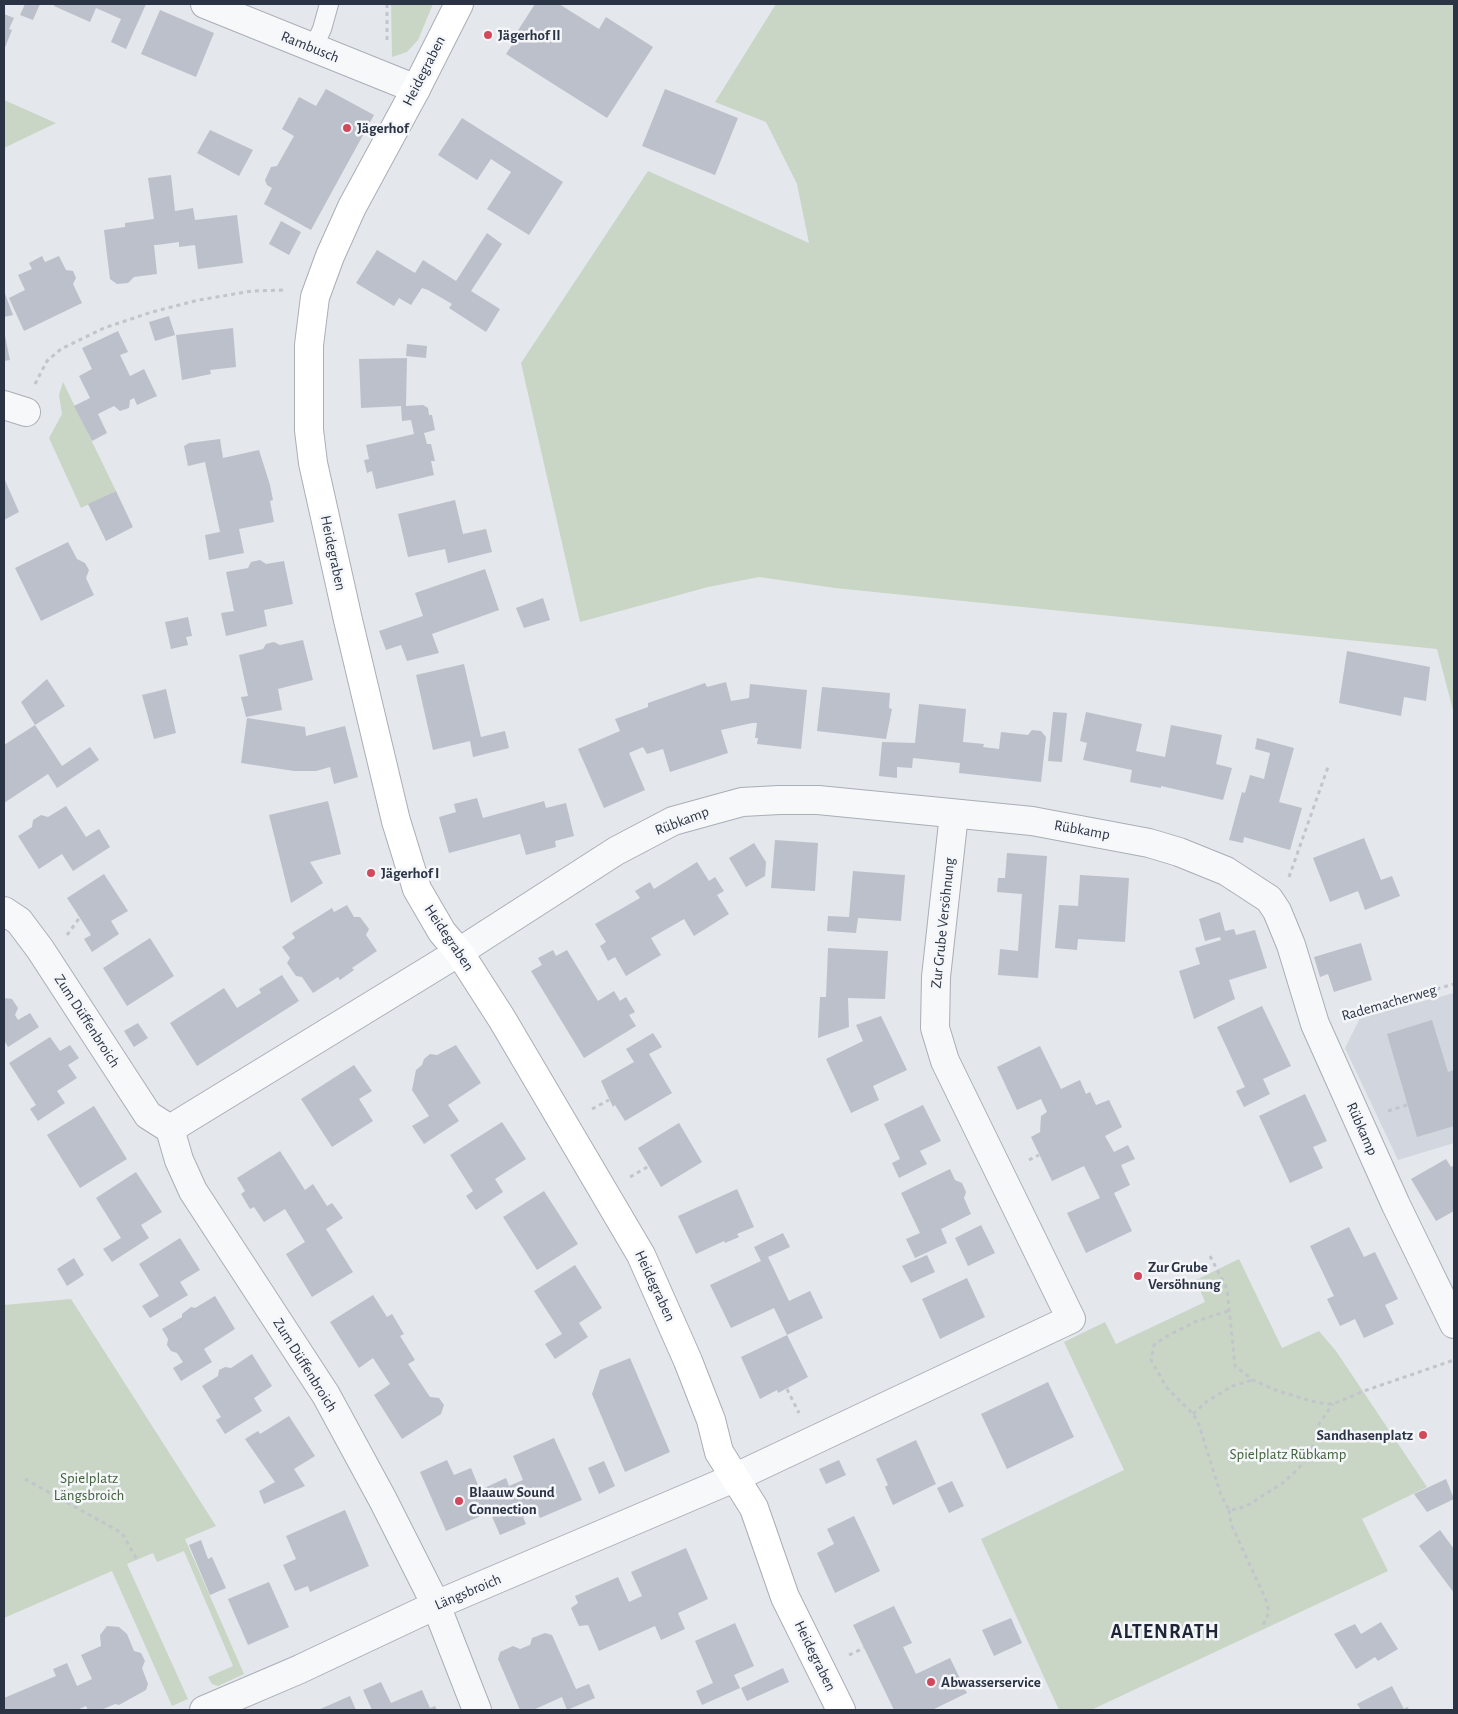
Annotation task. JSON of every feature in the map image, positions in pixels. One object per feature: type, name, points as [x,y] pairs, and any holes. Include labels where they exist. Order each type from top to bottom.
[{"type":"main road","name":"Heidegraben","points":[[459,4],[416,89],[352,206],[330,256],[315,297],[309,345],[309,430],[317,481],[348,620],[410,870],[417,889],[442,932],[459,952],[502,1019],[642,1255],[688,1361],[711,1420],[718,1452],[754,1508],[786,1597],[841,1710]]},
{"type":"street","name":"Rambusch","points":[[219,6],[313,48],[416,89]]},
{"type":"street","name":"Rübkamp","points":[[459,952],[616,851],[673,821],[742,802],[818,800],[1032,821],[1149,843],[1226,871],[1269,899],[1277,911],[1291,945],[1319,1032],[1396,1205],[1454,1324]]},
{"type":"street","name":"Zur Grube Versöhnung","points":[[734,1478],[1071,1319],[945,1061],[935,1028],[936,977],[954,814]]},
{"type":"street","name":"Zum Düffenbroich","points":[[4,911],[19,921],[40,949],[148,1115],[170,1129],[179,1160],[193,1191],[326,1395],[383,1500],[436,1606],[477,1710]]},
{"type":"street","points":[[170,1129],[459,952]]},
{"type":"street","name":"Längsbroich","points":[[204,1710],[300,1669],[436,1606],[734,1478]]},
{"type":"lane","points":[[313,48],[322,29],[329,4]]},
{"type":"path","points":[[15,409],[47,361],[61,349],[104,328],[152,312],[199,300],[252,291],[289,290],[315,297]]},
{"type":"path","points":[[1269,899],[1288,878],[1329,764]]},
{"type":"path","name":"Rademacherweg","points":[[1341,1016],[1454,984]]},
{"type":"path","points":[[1210,1256],[1226,1289],[1235,1366],[1253,1380],[1278,1391],[1318,1403],[1333,1404],[1364,1391],[1454,1360]]},
{"type":"path","points":[[1228,1311],[1179,1329],[1154,1345],[1151,1360],[1167,1388],[1193,1414],[1201,1431],[1224,1503],[1229,1510],[1231,1524],[1266,1600],[1269,1612],[1263,1624]]},
{"type":"path","points":[[1193,1414],[1206,1402],[1232,1386],[1253,1380]]},
{"type":"path","points":[[1229,1510],[1238,1509],[1250,1504],[1284,1482],[1298,1469],[1310,1455],[1319,1424],[1333,1404]]},
{"type":"path","points":[[25,1478],[122,1533],[137,1560]]},
{"type":"shaded area","points":[[1454,993],[1454,1143],[1398,1160],[1345,1048],[1360,1018]]},
{"type":"green space","points":[[391,4],[433,4],[418,40],[407,52],[392,57]]},
{"type":"green space","points":[[776,4],[1454,4],[1454,714],[1437,649],[835,588],[759,577],[708,587],[580,622],[521,363],[648,171],[809,243],[797,184],[766,122],[715,102]]},
{"type":"green space","points":[[4,100],[56,123],[4,148]]},
{"type":"green space","points":[[63,382],[116,491],[81,508],[49,438],[62,414],[59,395]]},
{"type":"green space","name":"Spielplatz Rübkamp","points":[[1239,1259],[1282,1348],[1319,1331],[1336,1351],[1427,1487],[1362,1519],[1388,1571],[1091,1710],[1059,1710],[981,1539],[1124,1470],[1064,1342],[1105,1322],[1116,1344],[1205,1302],[1196,1280]]},
{"type":"green space","name":"Spielplatz Längsbroich","points":[[71,1299],[216,1526],[185,1539],[244,1674],[218,1686],[212,1684],[208,1677],[233,1666],[184,1551],[157,1562],[153,1553],[127,1564],[188,1699],[172,1706],[112,1571],[4,1618],[4,1305]]},
{"type":"building","points":[[25,4],[40,4],[33,20],[20,15]]},
{"type":"building","points":[[55,4],[146,4],[126,49],[111,42],[121,19],[96,8],[90,22],[54,6]]},
{"type":"building","points":[[535,4],[559,4],[599,29],[606,17],[653,47],[607,118],[506,54],[518,36],[515,35]]},
{"type":"building","points":[[160,10],[214,33],[196,77],[141,54]]},
{"type":"building","points":[[4,14],[14,18],[9,29],[12,30],[4,50]]},
{"type":"building","points":[[326,89],[374,115],[311,230],[264,204],[272,188],[267,185],[265,180],[271,167],[277,166],[294,136],[282,129],[299,97],[316,106]]},
{"type":"building","points":[[665,89],[738,118],[715,175],[642,146]]},
{"type":"building","points":[[462,118],[563,182],[529,235],[487,209],[511,172],[491,159],[477,180],[438,155]]},
{"type":"building","points":[[210,130],[253,150],[239,176],[197,153]]},
{"type":"building","points":[[171,175],[175,211],[193,208],[195,220],[237,215],[243,263],[198,269],[195,245],[179,247],[179,242],[154,245],[157,274],[134,277],[128,283],[117,284],[110,279],[104,230],[125,227],[125,223],[154,219],[148,178]]},
{"type":"building","points":[[281,221],[301,232],[289,255],[269,244]]},
{"type":"building","points":[[487,233],[502,244],[471,291],[500,309],[486,332],[449,308],[452,304],[428,290],[422,288],[411,305],[399,298],[394,306],[356,283],[377,250],[415,273],[423,260],[456,281]]},
{"type":"building","points":[[42,256],[45,262],[59,256],[66,270],[73,271],[76,278],[73,284],[82,303],[24,331],[9,298],[25,290],[18,275],[32,269],[29,263]]},
{"type":"building","points":[[4,291],[13,315],[4,317]]},
{"type":"building","points":[[169,316],[175,335],[155,341],[149,322]]},
{"type":"building","points":[[233,328],[236,367],[210,370],[211,374],[182,380],[176,335]]},
{"type":"building","points":[[4,331],[10,360],[4,361]]},
{"type":"building","points":[[118,331],[128,352],[120,355],[130,376],[144,369],[157,396],[137,405],[134,398],[130,400],[129,408],[120,411],[114,406],[98,414],[107,433],[92,441],[74,406],[90,398],[79,376],[92,369],[82,348]]},
{"type":"building","points":[[407,344],[427,346],[426,358],[406,356]]},
{"type":"building","points":[[407,358],[406,406],[423,405],[428,408],[429,415],[432,415],[435,430],[424,433],[427,444],[431,444],[435,461],[431,461],[434,475],[376,489],[372,471],[367,473],[364,460],[369,459],[366,445],[414,434],[411,420],[402,421],[401,406],[361,408],[359,359]]},
{"type":"building","points":[[220,439],[223,458],[259,450],[270,485],[273,500],[270,501],[274,522],[239,529],[244,553],[209,560],[205,535],[220,532],[205,462],[188,466],[184,446],[189,443]]},
{"type":"building","points":[[4,478],[19,512],[4,520]]},
{"type":"building","points":[[116,491],[133,527],[106,541],[88,504]]},
{"type":"building","points":[[455,500],[463,534],[486,529],[492,552],[448,563],[445,549],[408,557],[398,514]]},
{"type":"building","points":[[68,542],[77,559],[85,563],[89,570],[86,578],[94,595],[41,621],[15,568]]},
{"type":"building","points":[[260,560],[266,564],[284,561],[293,604],[264,610],[267,626],[226,636],[221,613],[234,611],[226,572],[248,568],[251,562]]},
{"type":"building","points":[[485,569],[499,610],[432,634],[439,653],[407,661],[401,645],[386,650],[379,631],[423,616],[415,593]]},
{"type":"building","points":[[543,598],[550,620],[524,628],[516,608]]},
{"type":"building","points":[[188,617],[192,636],[186,637],[188,645],[171,649],[165,622]]},
{"type":"building","points":[[303,640],[313,680],[278,689],[282,710],[246,717],[241,697],[248,696],[239,655],[263,649],[266,644],[274,642],[280,645]]},
{"type":"building","points":[[1347,651],[1430,667],[1426,701],[1404,697],[1401,716],[1339,703]]},
{"type":"building","points":[[464,664],[481,737],[505,731],[509,748],[473,757],[470,741],[433,750],[416,675]]},
{"type":"building","points":[[47,679],[65,706],[35,725],[21,702]]},
{"type":"building","points":[[726,682],[731,701],[749,698],[750,684],[807,690],[801,749],[757,744],[758,738],[755,738],[757,723],[721,730],[728,753],[670,772],[663,749],[647,754],[643,747],[629,753],[645,790],[604,808],[578,749],[620,731],[615,719],[648,707],[648,703],[705,683],[707,687]]},
{"type":"building","points":[[822,687],[890,693],[889,708],[892,709],[886,739],[817,731]]},
{"type":"building","points":[[166,689],[176,733],[154,739],[142,695]]},
{"type":"building","points":[[919,704],[966,709],[963,742],[984,744],[983,747],[999,749],[1001,732],[1028,735],[1032,730],[1041,731],[1046,737],[1041,782],[959,773],[960,763],[913,758],[912,768],[897,767],[897,778],[879,776],[882,742],[915,743]]},
{"type":"building","points":[[1053,712],[1067,713],[1062,762],[1048,761]]},
{"type":"building","points":[[1086,712],[1142,724],[1136,751],[1165,757],[1171,725],[1222,735],[1216,764],[1232,768],[1223,800],[1161,786],[1161,788],[1130,782],[1132,770],[1083,760],[1087,743],[1080,741]]},
{"type":"building","points":[[247,718],[305,727],[306,736],[345,726],[358,777],[334,784],[330,767],[316,771],[294,771],[241,763]]},
{"type":"building","points":[[35,725],[62,766],[90,747],[99,760],[57,788],[48,774],[4,803],[4,745]]},
{"type":"building","points":[[1257,738],[1294,748],[1279,802],[1302,808],[1290,850],[1244,837],[1243,843],[1229,840],[1242,792],[1245,793],[1250,775],[1264,779],[1270,753],[1255,749]]},
{"type":"building","points":[[477,798],[483,818],[544,801],[546,808],[566,803],[574,836],[555,841],[556,847],[526,855],[520,834],[449,853],[439,817],[456,812],[454,804]]},
{"type":"building","points":[[328,801],[341,854],[310,862],[323,883],[291,903],[269,815]]},
{"type":"building","points":[[66,806],[86,837],[99,829],[110,847],[73,871],[62,854],[39,869],[18,836],[32,827],[33,820],[41,815],[48,817]]},
{"type":"building","points":[[1364,838],[1381,880],[1392,876],[1400,896],[1365,910],[1358,891],[1330,902],[1313,858]]},
{"type":"building","points":[[775,840],[818,843],[815,891],[771,888]]},
{"type":"building","points":[[754,843],[766,862],[765,876],[746,887],[729,858]]},
{"type":"building","points":[[1007,853],[1047,856],[1038,978],[998,975],[1000,949],[1018,951],[1022,894],[997,892],[998,878],[1005,878]]},
{"type":"building","points":[[697,862],[709,881],[715,877],[724,891],[717,895],[729,914],[694,936],[684,919],[651,938],[661,955],[626,976],[615,957],[608,961],[600,946],[606,942],[595,924],[640,898],[635,891],[650,882],[654,889]]},
{"type":"building","points":[[853,871],[905,875],[901,921],[858,918],[856,933],[827,931],[828,916],[849,917]]},
{"type":"building","points":[[104,874],[128,911],[111,921],[119,934],[92,952],[84,939],[91,935],[67,898]]},
{"type":"building","points":[[1080,875],[1129,878],[1125,942],[1078,939],[1077,950],[1055,948],[1059,905],[1078,906]]},
{"type":"building","points":[[347,905],[354,917],[360,917],[369,929],[366,935],[377,951],[352,968],[354,970],[340,980],[338,977],[313,993],[302,977],[296,976],[287,963],[290,958],[282,947],[295,938],[292,933],[332,908],[334,912]]},
{"type":"building","points":[[1220,912],[1225,931],[1234,929],[1236,935],[1255,930],[1267,968],[1229,980],[1235,999],[1194,1019],[1179,971],[1200,964],[1195,948],[1221,940],[1220,937],[1205,941],[1199,919]]},
{"type":"building","points":[[150,938],[174,976],[127,1006],[103,968]]},
{"type":"building","points":[[1361,943],[1372,980],[1334,992],[1328,974],[1320,977],[1314,957]]},
{"type":"building","points":[[828,948],[888,951],[885,999],[848,998],[849,1027],[818,1038],[820,997],[826,997]]},
{"type":"building","points":[[553,950],[556,956],[567,950],[598,1001],[614,991],[620,1001],[626,997],[635,1012],[629,1015],[636,1026],[584,1058],[531,971],[542,965],[538,958]]},
{"type":"building","points":[[282,975],[299,1001],[197,1066],[170,1023],[224,988],[237,1008],[261,993],[259,989]]},
{"type":"building","points":[[6,998],[12,999],[18,1008],[15,1015],[18,1020],[30,1013],[39,1027],[8,1047],[4,1040],[4,1000]]},
{"type":"building","points":[[1262,1006],[1291,1066],[1263,1079],[1270,1094],[1244,1107],[1236,1091],[1245,1087],[1217,1027]]},
{"type":"building","points":[[881,1016],[907,1070],[873,1086],[879,1100],[851,1113],[826,1059],[863,1041],[856,1025]]},
{"type":"building","points":[[1432,1020],[1448,1072],[1454,1070],[1454,1126],[1417,1137],[1387,1034]]},
{"type":"building","points":[[138,1023],[148,1038],[134,1047],[124,1031]]},
{"type":"building","points":[[653,1033],[662,1047],[649,1054],[672,1093],[625,1121],[615,1105],[613,1107],[601,1081],[634,1062],[626,1049]]},
{"type":"building","points":[[50,1037],[60,1051],[70,1045],[79,1058],[68,1065],[77,1078],[57,1091],[65,1103],[38,1121],[30,1109],[36,1105],[9,1063]]},
{"type":"building","points":[[456,1045],[481,1083],[448,1105],[459,1121],[424,1144],[412,1126],[429,1116],[412,1090],[416,1070],[430,1054],[437,1055]]},
{"type":"building","points":[[1040,1046],[1061,1089],[1080,1080],[1086,1094],[1090,1092],[1096,1105],[1109,1100],[1122,1127],[1105,1136],[1114,1152],[1128,1145],[1135,1159],[1121,1165],[1130,1185],[1114,1193],[1132,1231],[1086,1253],[1067,1213],[1100,1198],[1084,1166],[1052,1181],[1031,1137],[1040,1132],[1041,1116],[1047,1112],[1041,1099],[1017,1110],[997,1067]]},
{"type":"building","points":[[354,1065],[372,1091],[359,1099],[373,1121],[332,1147],[301,1099]]},
{"type":"building","points":[[1305,1094],[1327,1141],[1313,1147],[1323,1168],[1290,1183],[1259,1116]]},
{"type":"building","points":[[923,1105],[941,1141],[920,1151],[927,1164],[899,1178],[892,1163],[900,1159],[884,1124]]},
{"type":"building","points":[[94,1106],[127,1159],[80,1188],[47,1135]]},
{"type":"building","points":[[502,1122],[526,1159],[495,1179],[503,1192],[476,1210],[466,1196],[473,1191],[450,1155]]},
{"type":"building","points":[[679,1123],[702,1162],[661,1187],[638,1148]]},
{"type":"building","points":[[280,1151],[305,1190],[313,1184],[327,1206],[332,1203],[343,1218],[326,1229],[353,1272],[312,1297],[286,1254],[305,1242],[285,1209],[264,1222],[254,1207],[250,1209],[241,1194],[245,1191],[237,1178]]},
{"type":"building","points":[[1446,1159],[1451,1167],[1454,1165],[1454,1211],[1436,1221],[1411,1179]]},
{"type":"building","points":[[950,1169],[955,1180],[962,1183],[966,1192],[964,1198],[971,1214],[941,1229],[947,1243],[915,1258],[906,1239],[920,1233],[901,1193]]},
{"type":"building","points":[[136,1172],[162,1212],[141,1225],[149,1238],[112,1262],[103,1249],[121,1238],[96,1198]]},
{"type":"building","points":[[737,1189],[754,1227],[737,1234],[739,1237],[725,1243],[724,1241],[696,1254],[678,1216]]},
{"type":"building","points":[[544,1191],[578,1244],[537,1270],[503,1217]]},
{"type":"building","points":[[981,1225],[995,1253],[968,1266],[955,1238]]},
{"type":"building","points":[[1349,1227],[1364,1257],[1375,1252],[1398,1299],[1385,1305],[1394,1324],[1364,1338],[1355,1319],[1340,1326],[1327,1299],[1334,1296],[1310,1246]]},
{"type":"building","points":[[783,1233],[790,1247],[768,1257],[789,1301],[810,1291],[823,1318],[787,1335],[774,1308],[731,1328],[710,1285],[761,1261],[754,1247]]},
{"type":"building","points":[[180,1238],[200,1270],[180,1282],[188,1295],[150,1318],[142,1306],[159,1296],[139,1264]]},
{"type":"building","points":[[927,1255],[935,1272],[911,1283],[902,1266]]},
{"type":"building","points":[[74,1258],[84,1275],[67,1286],[57,1269]]},
{"type":"building","points":[[575,1265],[602,1308],[579,1323],[588,1337],[555,1359],[545,1344],[562,1334],[534,1291]]},
{"type":"building","points":[[967,1278],[985,1317],[940,1339],[922,1299]]},
{"type":"building","points":[[373,1295],[387,1317],[392,1314],[404,1334],[400,1336],[415,1360],[408,1364],[430,1397],[439,1398],[444,1405],[441,1414],[402,1439],[374,1395],[390,1384],[373,1358],[359,1368],[330,1322]]},
{"type":"building","points":[[215,1296],[235,1329],[204,1349],[212,1362],[181,1381],[173,1368],[183,1362],[177,1353],[171,1351],[167,1345],[168,1339],[162,1329],[182,1317],[182,1314],[191,1307],[195,1308]]},
{"type":"building","points":[[787,1335],[808,1377],[778,1393],[777,1390],[760,1399],[741,1357]]},
{"type":"building","points":[[252,1354],[272,1386],[254,1398],[262,1411],[225,1434],[216,1420],[221,1417],[202,1386],[218,1376],[219,1370],[225,1367],[231,1368]]},
{"type":"building","points":[[630,1358],[670,1452],[625,1472],[592,1394],[600,1370]]},
{"type":"building","points":[[1048,1382],[1074,1437],[1007,1469],[981,1414]]},
{"type":"building","points":[[289,1416],[315,1456],[294,1469],[305,1486],[264,1504],[259,1491],[275,1482],[245,1439],[258,1431],[260,1434]]},
{"type":"building","points":[[554,1438],[582,1500],[540,1518],[537,1511],[523,1517],[526,1524],[500,1535],[490,1512],[446,1531],[420,1472],[447,1460],[454,1475],[471,1468],[480,1490],[506,1478],[509,1486],[523,1480],[513,1456]]},
{"type":"building","points":[[916,1440],[936,1484],[893,1505],[885,1487],[888,1485],[876,1459]]},
{"type":"building","points":[[839,1460],[846,1475],[826,1484],[819,1469]]},
{"type":"building","points":[[604,1461],[615,1486],[599,1494],[588,1468]]},
{"type":"building","points":[[1446,1479],[1454,1499],[1427,1512],[1414,1494]]},
{"type":"building","points":[[952,1481],[964,1506],[949,1513],[937,1488]]},
{"type":"building","points":[[345,1510],[369,1566],[310,1592],[308,1586],[295,1591],[283,1565],[296,1559],[286,1536]]},
{"type":"building","points":[[854,1516],[880,1571],[835,1593],[817,1553],[834,1544],[827,1529]]},
{"type":"building","points":[[1440,1530],[1454,1549],[1454,1593],[1419,1546]]},
{"type":"building","points":[[201,1540],[208,1559],[212,1557],[226,1588],[210,1595],[189,1545]]},
{"type":"building","points":[[686,1548],[708,1599],[678,1613],[685,1629],[661,1640],[655,1626],[599,1651],[588,1625],[579,1626],[571,1608],[578,1603],[575,1596],[618,1577],[629,1602],[642,1596],[631,1572]]},
{"type":"building","points":[[269,1582],[289,1627],[248,1645],[228,1599]]},
{"type":"building","points":[[894,1606],[912,1643],[903,1647],[916,1674],[950,1658],[967,1693],[932,1710],[894,1710],[853,1625]]},
{"type":"building","points":[[1011,1618],[1022,1643],[994,1656],[982,1630]]},
{"type":"building","points":[[1381,1622],[1398,1649],[1378,1661],[1375,1657],[1356,1669],[1334,1634],[1355,1624],[1361,1634]]},
{"type":"building","points":[[735,1623],[754,1666],[734,1675],[740,1688],[702,1705],[696,1691],[713,1683],[695,1641]]},
{"type":"building","points":[[107,1626],[119,1627],[127,1634],[134,1651],[141,1653],[145,1661],[142,1668],[148,1684],[146,1690],[119,1705],[115,1704],[101,1710],[88,1710],[86,1706],[77,1710],[4,1710],[4,1698],[56,1676],[53,1669],[67,1663],[77,1686],[92,1679],[81,1655],[101,1646],[100,1635]]},
{"type":"building","points":[[545,1633],[552,1635],[576,1689],[589,1684],[595,1698],[567,1710],[562,1697],[533,1710],[520,1710],[498,1659],[500,1652],[513,1646],[520,1649],[530,1645],[532,1638]]},
{"type":"building","points":[[783,1668],[789,1682],[747,1701],[741,1688]]},
{"type":"building","points":[[381,1682],[391,1703],[422,1690],[430,1708],[435,1706],[437,1710],[372,1710],[363,1690]]},
{"type":"building","points":[[1392,1686],[1404,1709],[1407,1707],[1410,1710],[1361,1710],[1357,1704]]},
{"type":"building","points":[[350,1696],[356,1710],[318,1710]]},
{"type":"place","name":"Jägerhof II","points":[[488,35]]},
{"type":"place","name":"Jägerhof","points":[[347,128]]},
{"type":"place","name":"Jägerhof I","points":[[371,873]]},
{"type":"place","name":"Zur Grube Versöhnung","points":[[1138,1276]]},
{"type":"place","name":"Sandhasenplatz","points":[[1423,1435]]},
{"type":"place","name":"Blaauw Sound Connection","points":[[459,1501]]},
{"type":"place","name":"Abwasserservice","points":[[931,1682]]},
{"type":"district","name":"ALTENRATH","points":[[1165,1632]]}]
